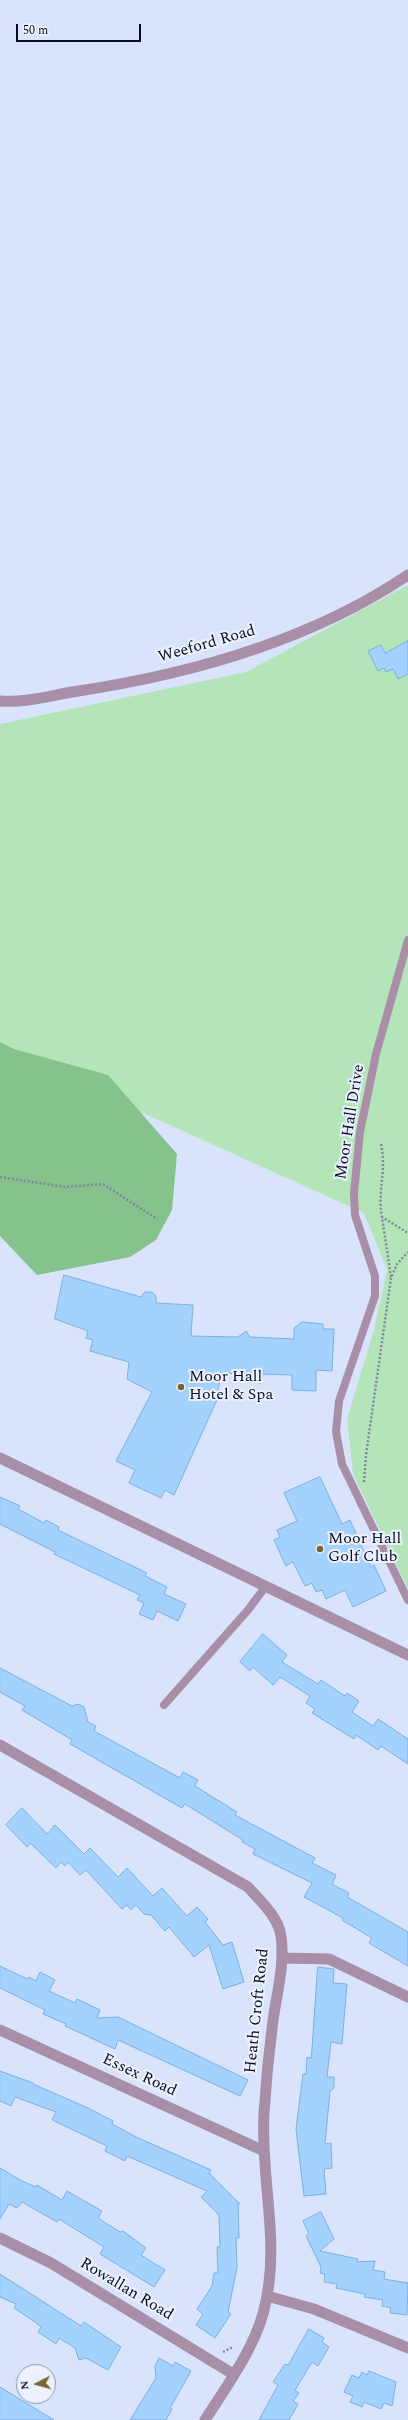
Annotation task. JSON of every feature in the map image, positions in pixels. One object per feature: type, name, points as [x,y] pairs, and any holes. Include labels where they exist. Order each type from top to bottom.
[{"type":"street","name":"Weeford Road","points":[[0,701],[129,684],[247,652],[319,624],[384,591],[408,575]]},
{"type":"street","points":[[0,1458],[408,1655]]},
{"type":"street","name":"Heath Croft Road","points":[[0,1745],[248,1887],[275,1918],[281,1934],[283,1958],[266,2078],[264,2151],[271,2216],[272,2249],[267,2296],[263,2315],[253,2340],[234,2374],[205,2420]]},
{"type":"street","points":[[283,1958],[329,1959],[408,1997]]},
{"type":"street","name":"Essex Road","points":[[0,2030],[264,2151]]},
{"type":"street","name":"Rowallan Road","points":[[0,2238],[51,2262],[234,2374]]},
{"type":"street","points":[[267,2296],[314,2309],[408,2348]]},
{"type":"lane","name":"Moor Hall Drive","points":[[408,940],[376,1054],[360,1132],[354,1193],[355,1215],[375,1276],[375,1296],[339,1401],[336,1432],[341,1458],[356,1494],[408,1600]]},
{"type":"lane","points":[[164,1706],[248,1610],[266,1586]]},
{"type":"path","points":[[381,1144],[385,1160],[379,1201],[391,1278]]},
{"type":"path","points":[[0,1177],[65,1187],[103,1184],[158,1219]]},
{"type":"path","points":[[382,1217],[408,1233]]},
{"type":"path","points":[[356,1494],[363,1487],[365,1479],[366,1454],[391,1278],[397,1264],[408,1252]]},
{"type":"path","points":[[221,2353],[234,2347]]},
{"type":"green space","points":[[408,585],[408,1589],[353,1474],[347,1419],[374,1330],[387,1270],[364,1213],[108,1097],[0,1051],[0,724],[246,672]]},
{"type":"green space","points":[[0,1042],[14,1049],[108,1075],[177,1154],[172,1210],[156,1240],[130,1257],[37,1275],[0,1236]]},
{"type":"building","points":[[408,641],[408,674],[398,679],[393,669],[386,672],[384,668],[378,671],[368,651],[381,645],[385,653]]},
{"type":"building","name":"Moor Hall Hotel & Spa","points":[[64,1275],[141,1297],[145,1292],[152,1292],[156,1296],[156,1303],[193,1305],[191,1336],[238,1337],[246,1331],[250,1337],[294,1339],[294,1328],[302,1322],[323,1324],[323,1329],[334,1329],[332,1371],[316,1370],[316,1391],[292,1390],[292,1375],[262,1374],[262,1383],[249,1382],[248,1373],[221,1374],[216,1402],[174,1495],[165,1490],[161,1498],[129,1483],[135,1470],[116,1461],[152,1392],[127,1379],[129,1362],[90,1351],[93,1340],[86,1338],[88,1331],[55,1319]]},
{"type":"building","name":"Moor Hall Golf Club","points":[[320,1477],[342,1524],[350,1520],[371,1567],[374,1565],[386,1591],[353,1607],[345,1590],[326,1599],[322,1590],[316,1592],[312,1583],[305,1586],[293,1562],[286,1566],[274,1540],[280,1537],[277,1530],[297,1521],[284,1493]]},
{"type":"building","points":[[0,1497],[20,1506],[18,1509],[44,1523],[46,1520],[59,1527],[58,1530],[147,1573],[145,1576],[167,1587],[164,1594],[186,1604],[178,1621],[157,1611],[153,1620],[139,1614],[144,1603],[137,1600],[140,1595],[54,1554],[55,1552],[0,1524]]},
{"type":"building","points":[[263,1634],[287,1655],[282,1662],[318,1684],[321,1680],[345,1696],[347,1693],[359,1701],[352,1712],[373,1726],[378,1719],[408,1739],[408,1764],[381,1746],[378,1750],[356,1735],[354,1739],[312,1713],[315,1709],[306,1703],[310,1696],[280,1677],[273,1685],[253,1667],[250,1671],[240,1662]]},
{"type":"building","points":[[0,1668],[72,1706],[78,1704],[84,1707],[88,1722],[96,1726],[94,1731],[180,1778],[183,1772],[198,1780],[195,1786],[237,1812],[235,1815],[315,1858],[312,1863],[336,1875],[332,1884],[349,1893],[347,1897],[408,1932],[408,1966],[369,1943],[372,1938],[342,1920],[343,1918],[304,1897],[312,1883],[253,1854],[255,1849],[242,1842],[243,1840],[185,1804],[182,1808],[70,1744],[72,1740],[22,1710],[25,1706],[0,1692]]},
{"type":"building","points":[[22,1808],[47,1834],[55,1825],[84,1854],[90,1848],[118,1877],[127,1868],[153,1896],[162,1888],[187,1916],[197,1907],[208,1919],[205,1922],[223,1945],[232,1942],[244,1982],[223,1989],[209,1945],[194,1957],[169,1927],[165,1931],[151,1915],[144,1914],[136,1905],[131,1910],[127,1905],[122,1909],[86,1870],[80,1875],[68,1862],[65,1866],[61,1862],[56,1868],[30,1843],[27,1847],[6,1825]]},
{"type":"building","points":[[0,1966],[27,1979],[29,1977],[36,1981],[40,1972],[55,1980],[49,1991],[75,2003],[77,1999],[100,2010],[97,2018],[118,2017],[248,2080],[240,2096],[118,2040],[115,2049],[65,2026],[66,2024],[43,2014],[45,2010],[0,1988]]},
{"type":"building","points":[[318,1967],[334,1969],[333,1983],[347,1984],[342,2044],[331,2042],[327,2077],[334,2077],[334,2088],[330,2091],[325,2144],[331,2143],[332,2168],[324,2169],[326,2194],[304,2196],[296,2129],[303,2074],[306,2074],[307,2057],[311,2058]]},
{"type":"building","points":[[0,2071],[33,2083],[88,2108],[113,2121],[112,2124],[136,2137],[211,2170],[209,2173],[240,2204],[238,2203],[239,2238],[236,2238],[237,2268],[228,2312],[231,2314],[215,2338],[196,2325],[203,2314],[197,2309],[212,2286],[214,2273],[218,2273],[217,2247],[220,2247],[219,2215],[201,2197],[207,2191],[127,2156],[125,2161],[105,2151],[107,2146],[52,2120],[56,2112],[15,2097],[11,2106],[0,2101]]},
{"type":"building","points":[[0,2168],[22,2181],[36,2187],[37,2185],[62,2200],[67,2191],[102,2211],[98,2218],[120,2232],[123,2231],[146,2248],[141,2255],[165,2270],[154,2287],[100,2254],[104,2247],[59,2219],[57,2222],[22,2202],[17,2208],[9,2204],[0,2219]]},
{"type":"building","points":[[321,2212],[334,2239],[320,2251],[358,2259],[357,2262],[375,2261],[373,2270],[385,2272],[384,2279],[408,2283],[407,2315],[390,2313],[391,2308],[382,2306],[383,2300],[364,2297],[365,2294],[336,2288],[337,2284],[324,2282],[325,2274],[320,2273],[321,2267],[306,2236],[309,2234],[303,2221]]},
{"type":"building","points":[[0,2274],[81,2326],[84,2322],[121,2347],[108,2370],[86,2358],[79,2360],[75,2348],[59,2338],[56,2344],[38,2332],[41,2327],[14,2308],[16,2304],[0,2297]]},
{"type":"building","points":[[309,2329],[324,2338],[322,2342],[329,2347],[318,2366],[312,2362],[295,2390],[299,2393],[293,2401],[298,2404],[289,2420],[259,2420],[278,2385],[273,2382],[285,2364],[288,2365]]},
{"type":"building","points":[[159,2358],[173,2366],[175,2362],[191,2371],[170,2408],[172,2409],[166,2420],[130,2420],[156,2378],[155,2367]]},
{"type":"building","points":[[369,2371],[396,2382],[392,2406],[384,2403],[381,2409],[364,2402],[362,2407],[350,2402],[353,2396],[344,2392],[352,2375],[359,2378],[362,2372],[367,2375]]},
{"type":"building","points":[[0,2387],[16,2397],[16,2404],[28,2404],[54,2420],[0,2420]]},
{"type":"place","name":"Moor Hall Hotel & Spa","points":[[181,1387]]},
{"type":"place","name":"Moor Hall Golf Club","points":[[320,1549]]}]
